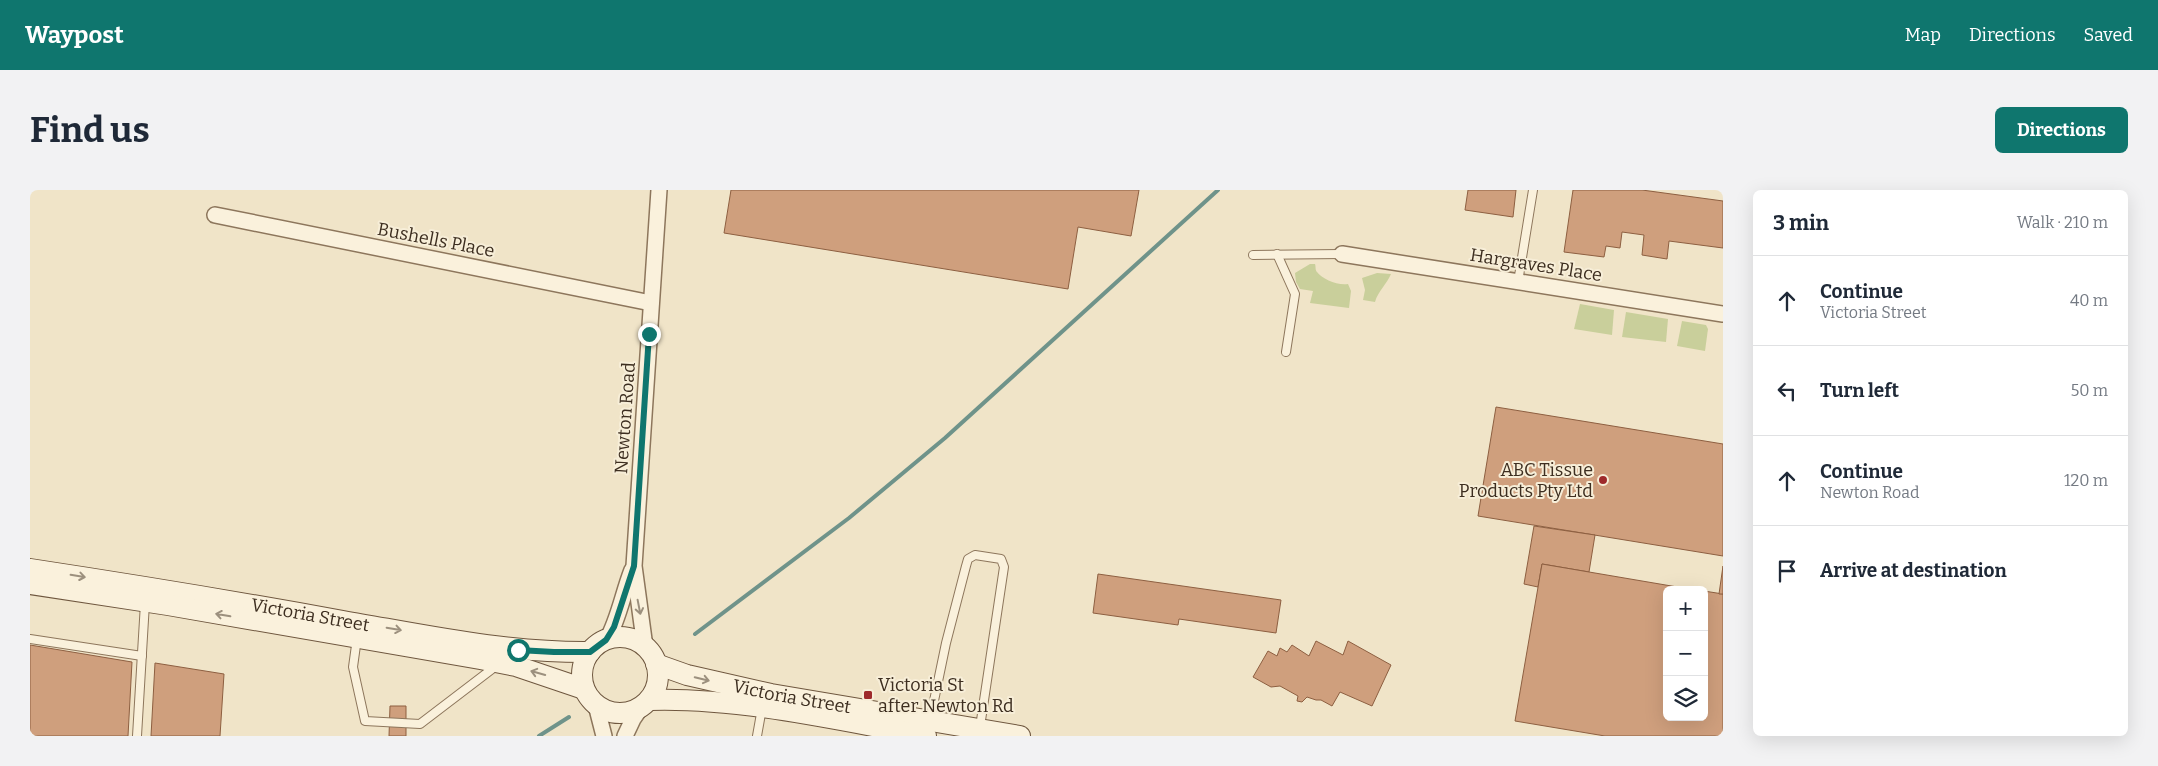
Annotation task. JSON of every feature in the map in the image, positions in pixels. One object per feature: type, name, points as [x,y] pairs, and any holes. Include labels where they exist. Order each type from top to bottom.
[{"type":"main road","name":"Victoria Street","points":[[30,568],[180,592],[475,644],[554,652],[590,652]]},
{"type":"main road","name":"Victoria Street","points":[[30,584],[499,663],[552,677],[584,688]]},
{"type":"main road","points":[[627,638],[645,647],[656,664],[658,676],[656,688],[646,703],[625,713],[615,713],[596,705],[584,688],[581,676],[584,663],[590,652],[606,640],[627,638]]},
{"type":"main road","name":"Victoria Street","points":[[656,664],[687,675],[726,685],[928,728]]},
{"type":"main road","name":"Victoria Street","points":[[646,703],[686,700],[762,708],[873,731],[928,728],[980,729],[1020,736]]},
{"type":"street","name":"Newton Road","points":[[645,647],[634,566],[659,190]]},
{"type":"street","name":"Bushells Place","points":[[215,215],[651,303]]},
{"type":"street","name":"Hargraves Place","points":[[1342,254],[1723,314]]},
{"type":"street","points":[[606,640],[620,611],[624,592],[634,566]]},
{"type":"street","points":[[625,736],[633,719],[646,703]]},
{"type":"street","points":[[596,705],[604,736]]},
{"type":"lane","points":[[1518,282],[1533,190]]},
{"type":"lane","points":[[1277,254],[1295,294],[1286,352]]},
{"type":"lane","points":[[1253,255],[1342,254]]},
{"type":"lane","points":[[928,728],[946,643],[968,559],[975,555],[1002,559],[1004,567],[980,729]]},
{"type":"lane","points":[[138,736],[145,602]]},
{"type":"lane","points":[[356,638],[353,667],[365,722],[420,724],[499,663]]},
{"type":"lane","points":[[30,639],[142,656]]},
{"type":"lane","points":[[757,736],[762,708]]},
{"type":"green space","points":[[1310,264],[1315,264],[1316,271],[1326,279],[1335,283],[1348,284],[1351,291],[1349,308],[1310,303],[1313,291],[1300,289],[1296,282],[1295,273]]},
{"type":"green space","points":[[1377,273],[1391,274],[1375,302],[1363,300],[1365,290],[1362,278]]},
{"type":"green space","points":[[1580,304],[1614,310],[1612,335],[1574,329]]},
{"type":"green space","points":[[1626,312],[1668,319],[1666,342],[1622,337]]},
{"type":"green space","points":[[1682,321],[1706,325],[1708,329],[1705,351],[1677,346]]},
{"type":"building","points":[[731,190],[1139,190],[1131,236],[1078,227],[1068,289],[724,233]]},
{"type":"building","points":[[1468,190],[1516,190],[1513,217],[1465,210]]},
{"type":"building","points":[[1573,190],[1642,190],[1723,201],[1723,248],[1669,241],[1667,259],[1642,255],[1644,235],[1622,232],[1620,248],[1606,246],[1604,257],[1564,252]]},
{"type":"building","name":"ABC Tissue Products Pty Ltd","points":[[1496,407],[1723,444],[1723,556],[1478,516]]},
{"type":"building","points":[[1534,526],[1595,535],[1589,572],[1542,564],[1538,587],[1524,584]]},
{"type":"building","points":[[1542,564],[1671,586],[1663,586],[1663,721],[1708,721],[1708,592],[1723,594],[1723,736],[1605,736],[1515,721]]},
{"type":"building","points":[[1723,566],[1723,594],[1719,594]]},
{"type":"building","points":[[1098,574],[1281,600],[1276,633],[1179,619],[1178,625],[1093,613]]},
{"type":"building","points":[[1316,641],[1343,655],[1348,641],[1391,665],[1372,706],[1340,692],[1332,706],[1321,700],[1307,697],[1302,702],[1297,701],[1298,696],[1280,686],[1271,687],[1253,677],[1268,651],[1277,656],[1280,648],[1287,652],[1292,645],[1309,656]]},
{"type":"building","points":[[30,645],[132,662],[128,736],[30,736]]},
{"type":"building","points":[[155,663],[224,674],[220,736],[151,736]]},
{"type":"building","points":[[390,706],[406,706],[406,736],[389,736]]},
{"type":"waterway","points":[[695,634],[849,518],[945,438],[1218,190]]},
{"type":"waterway","points":[[539,736],[569,717]]},
{"type":"place","name":"ABC Tissue Products Pty Ltd","points":[[1603,480]]},
{"type":"place","name":"Victoria St after Newton Rd","points":[[868,695]]},
{"type":"route","points":[[518,650],[590,652],[597,644],[606,640],[614,627],[634,566],[649,334]]}]
